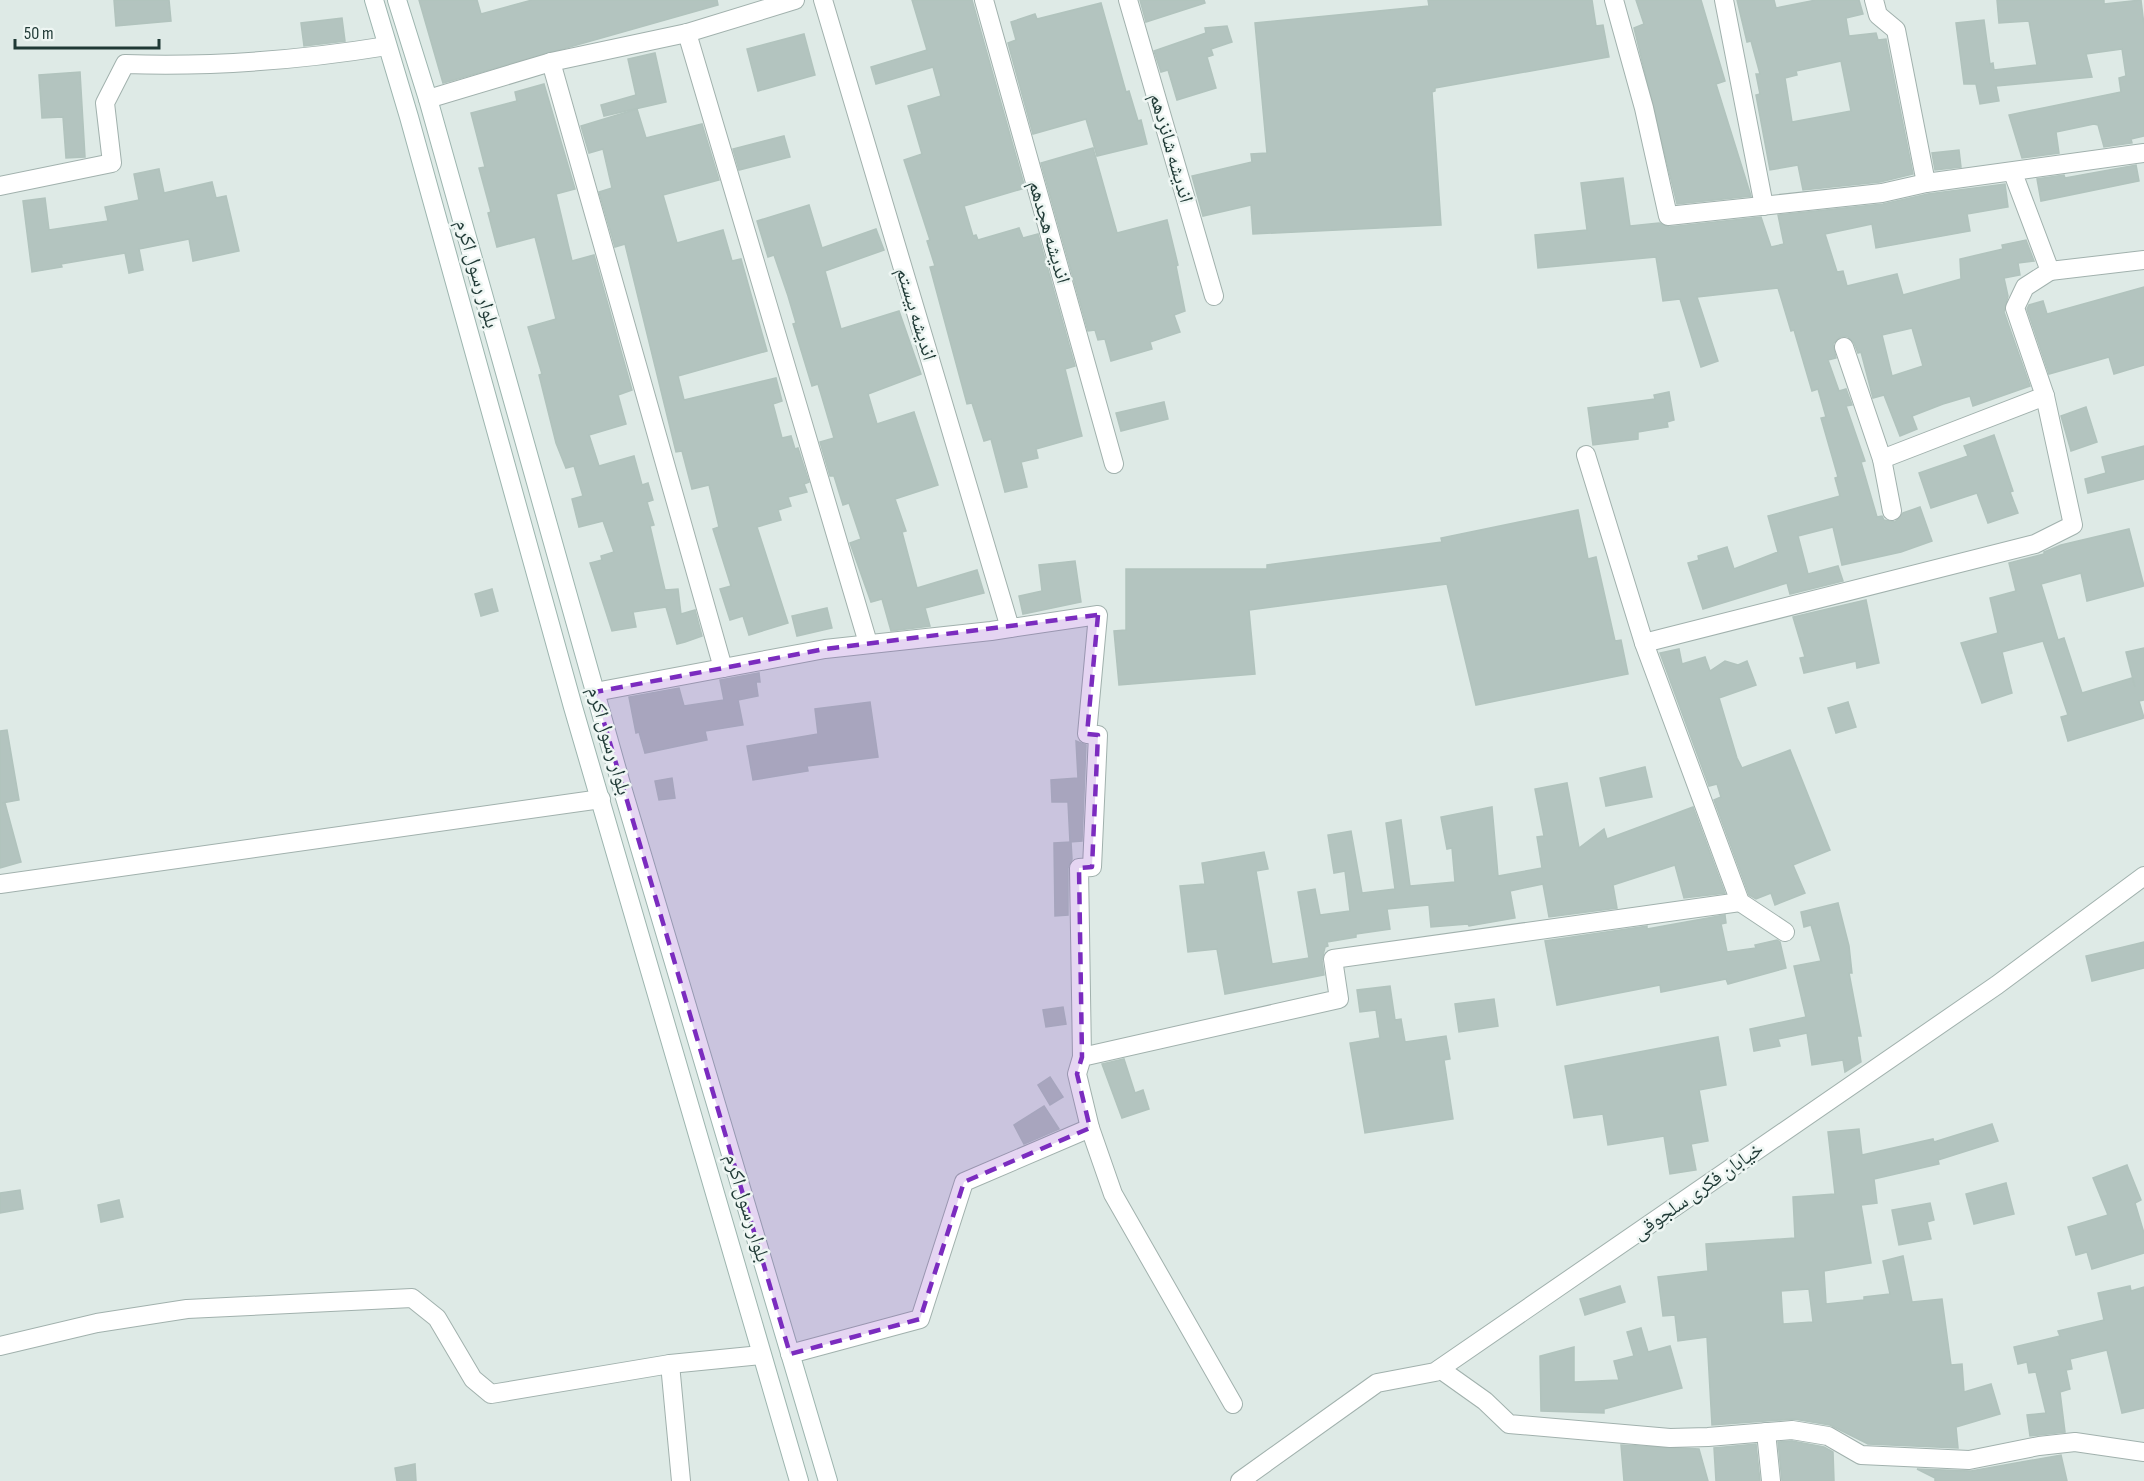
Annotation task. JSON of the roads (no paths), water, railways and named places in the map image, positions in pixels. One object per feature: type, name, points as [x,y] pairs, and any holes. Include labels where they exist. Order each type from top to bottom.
[{"type":"street","name":"بلوار رسول اکرم","points":[[374,0],[410,117],[573,707],[799,1481]]},
{"type":"street","name":"بلوار رسول اکرم","points":[[397,0],[428,99],[595,692],[828,1481]]},
{"type":"street","points":[[428,99],[551,62],[687,33],[795,0]]},
{"type":"street","name":"اندیشه بیستم","points":[[823,0],[1010,628]]},
{"type":"street","name":"اندیشه هجدهم","points":[[984,0],[1114,464]]},
{"type":"street","name":"اندیشه شانزدهم","points":[[1128,0],[1214,296]]},
{"type":"street","points":[[1614,0],[1644,108],[1668,216],[1882,193],[1926,183],[2144,153]]},
{"type":"street","points":[[1724,0],[1764,206]]},
{"type":"street","points":[[1874,0],[1878,15],[1896,30],[1926,183]]},
{"type":"street","points":[[687,33],[868,643]]},
{"type":"street","points":[[0,186],[112,163],[105,103],[125,64],[179,66],[340,54],[387,46]]},
{"type":"street","points":[[551,62],[723,668]]},
{"type":"street","points":[[2013,172],[2050,271]]},
{"type":"street","points":[[1644,644],[2035,544],[2073,525],[2045,396],[2015,308],[2025,287],[2050,271],[2144,260]]},
{"type":"street","points":[[1844,347],[1882,459],[1892,511]]},
{"type":"street","points":[[1882,459],[2045,396]]},
{"type":"street","points":[[1586,455],[1644,644],[1740,902],[1785,932]]},
{"type":"street","points":[[595,692],[868,643],[1010,628],[1098,615],[1088,734],[1098,735],[1092,867],[1079,867],[1082,1056],[1077,1074],[1090,1128],[1113,1194],[1233,1404]]},
{"type":"street","points":[[0,884],[601,799]]},
{"type":"street","name":"خیابان فکری سلجوقی","points":[[1240,1481],[1377,1383],[1435,1372],[1440,1369],[1997,985],[2144,876]]},
{"type":"street","points":[[1082,1056],[1339,999],[1333,959],[1740,902]]},
{"type":"street","points":[[790,1354],[920,1319],[964,1182],[1090,1128]]},
{"type":"street","points":[[0,1346],[97,1323],[187,1309],[412,1298],[437,1318],[472,1379],[491,1394],[670,1364],[761,1355]]},
{"type":"street","points":[[670,1364],[681,1481]]},
{"type":"street","points":[[1440,1369],[1485,1401],[1509,1424],[1670,1438],[1792,1430],[1828,1436],[1861,1455],[1958,1460],[2075,1442],[2144,1452]]},
{"type":"street","points":[[1766,1432],[1771,1481]]}]
